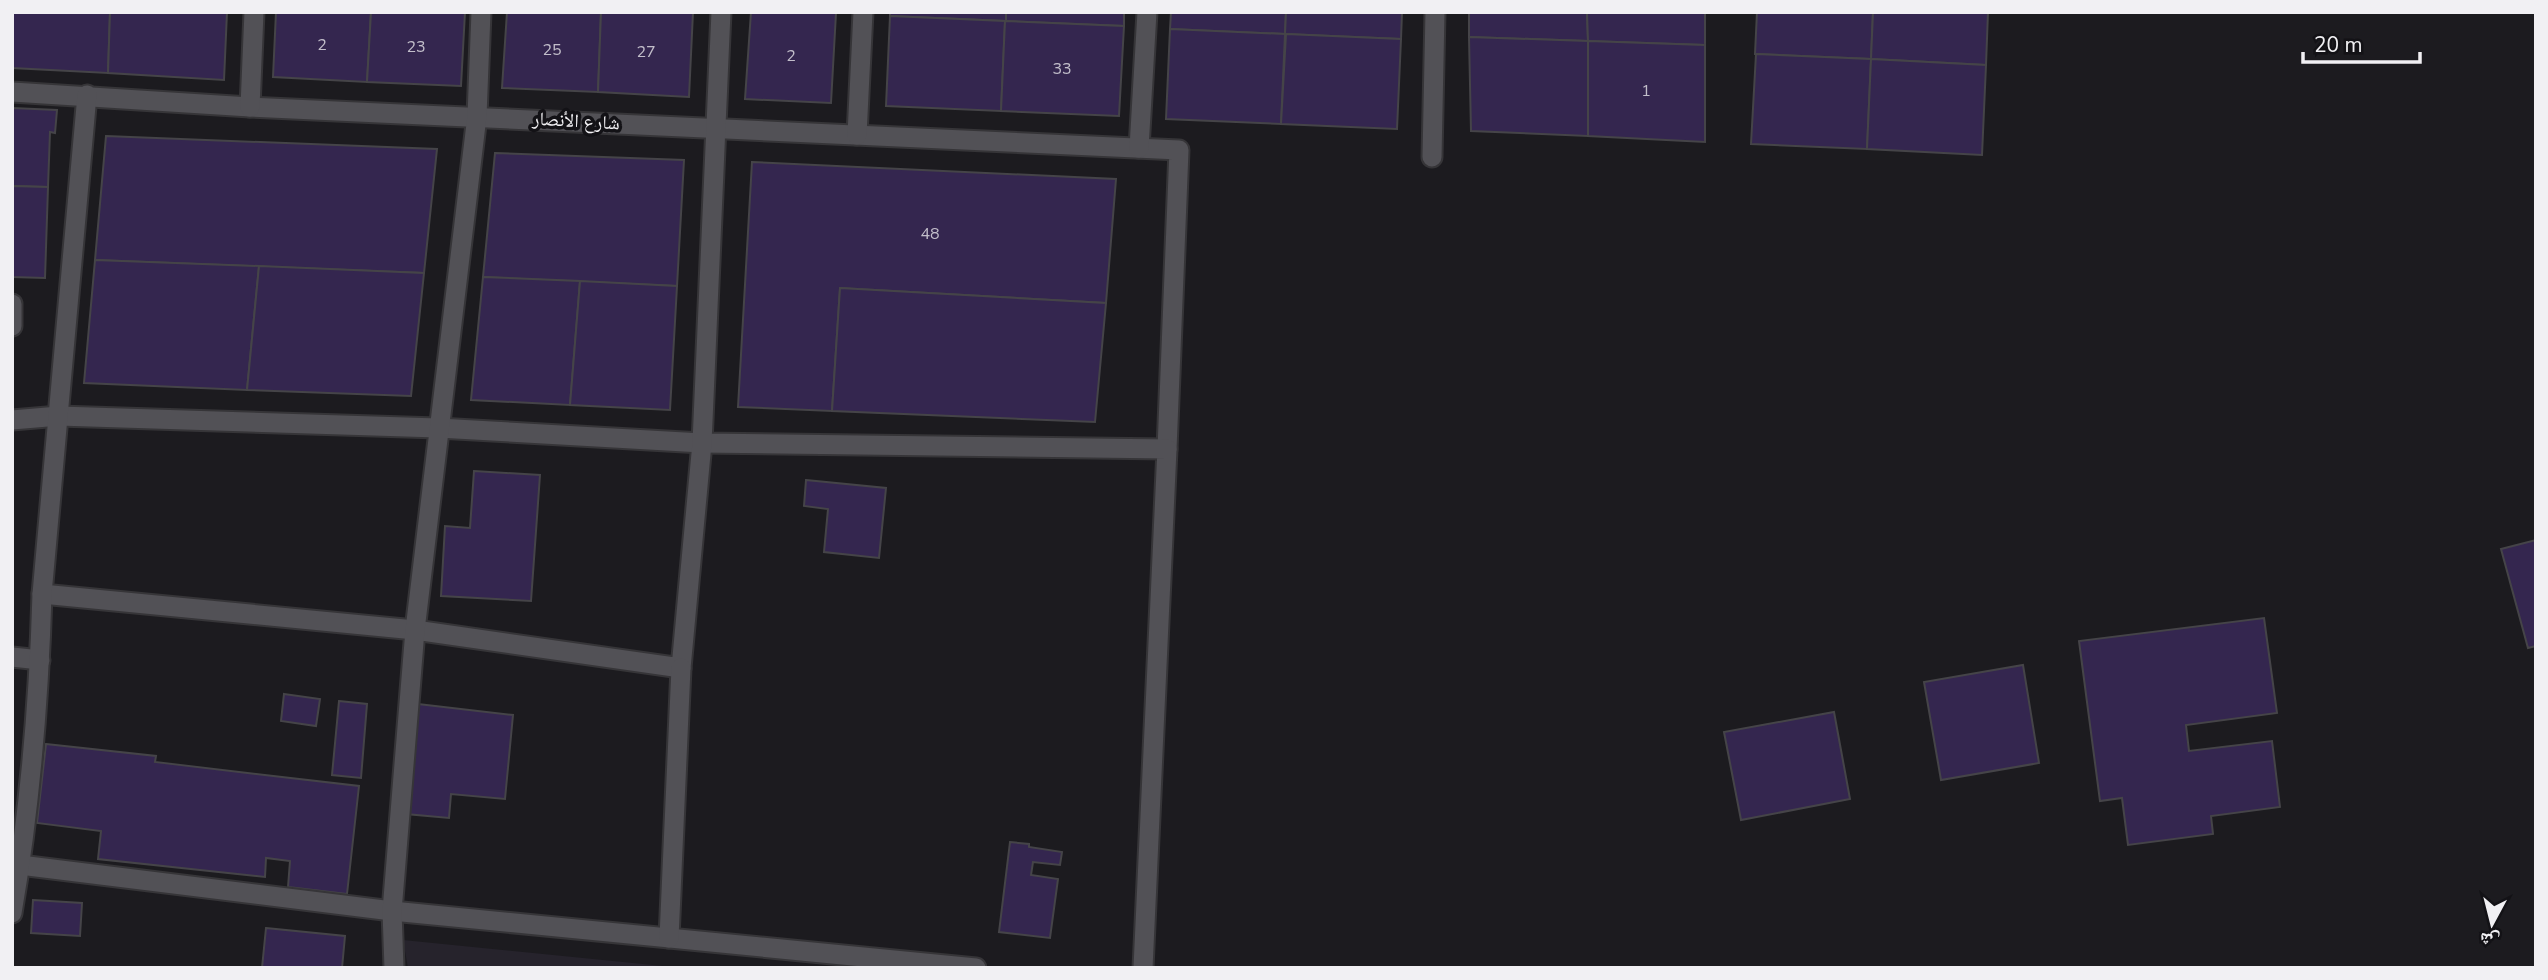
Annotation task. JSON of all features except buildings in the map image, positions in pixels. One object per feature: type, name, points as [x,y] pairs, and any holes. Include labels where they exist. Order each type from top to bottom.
[{"type":"street","points":[[250,107],[254,12]]},
{"type":"street","points":[[394,968],[392,911],[415,630],[477,116],[481,12]]},
{"type":"street","points":[[669,938],[681,668],[702,443],[721,12]]},
{"type":"street","points":[[858,135],[863,12]]},
{"type":"street","points":[[1139,148],[1147,12]]},
{"type":"street","points":[[1432,157],[1435,12]]},
{"type":"street","name":"شارع الأنصار","points":[[12,92],[250,107],[1179,150],[1167,449]]},
{"type":"street","points":[[12,913],[40,660],[42,594],[86,95]]},
{"type":"street","points":[[12,304],[12,326]]},
{"type":"street","points":[[12,420],[59,416],[438,428],[702,443],[1167,449],[1143,968]]},
{"type":"street","points":[[42,594],[415,630],[681,668]]},
{"type":"street","points":[[12,657],[40,660]]},
{"type":"street","points":[[16,864],[392,911],[976,968]]},
{"type":"shaded area","points":[[403,940],[683,968],[408,968]]}]
